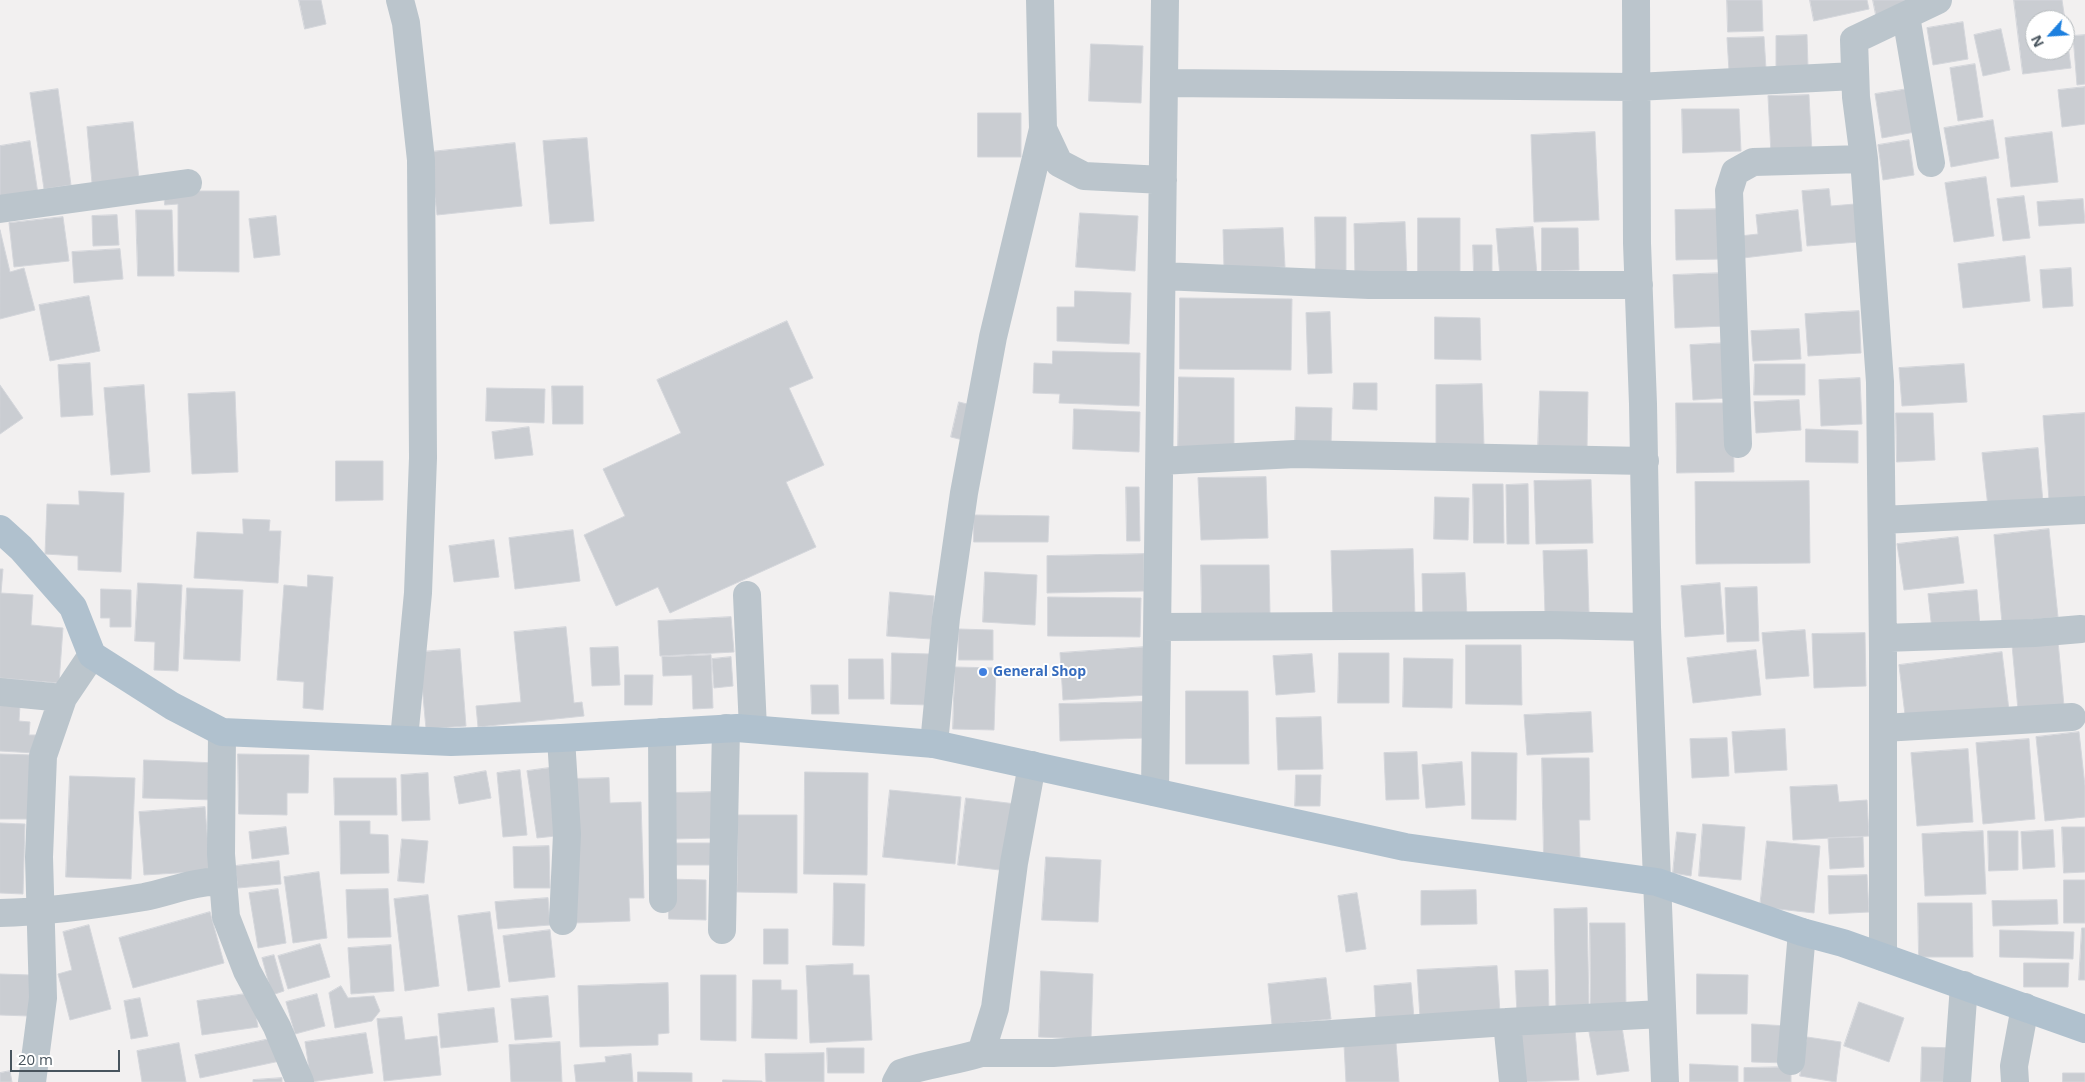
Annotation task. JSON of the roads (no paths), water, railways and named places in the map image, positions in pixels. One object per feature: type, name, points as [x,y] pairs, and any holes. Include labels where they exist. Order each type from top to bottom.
[{"type":"main road","points":[[0,529],[21,548],[73,607],[92,655],[172,706],[222,732],[450,742],[561,738],[726,728],[934,744],[1405,847],[1656,882],[1802,932],[1883,956],[2085,1029]]},
{"type":"street","points":[[400,0],[406,23],[421,160],[423,458],[418,593],[404,739]]},
{"type":"street","points":[[934,744],[946,618],[964,493],[993,337],[1043,129],[1040,0]]},
{"type":"street","points":[[1156,792],[1165,0]]},
{"type":"street","points":[[1636,0],[1637,243],[1645,461],[1656,882],[1665,1082]]},
{"type":"street","points":[[1883,956],[1883,638],[1880,382],[1864,158],[1855,76],[1854,40],[1938,0]]},
{"type":"street","points":[[1906,16],[1931,163]]},
{"type":"street","points":[[1164,83],[1636,87],[1855,76]]},
{"type":"street","points":[[1043,129],[1059,163],[1084,176],[1163,180]]},
{"type":"street","points":[[1738,444],[1729,191],[1736,172],[1753,162],[1864,158]]},
{"type":"street","points":[[0,210],[188,183]]},
{"type":"street","points":[[1162,276],[1369,285],[1639,285]]},
{"type":"street","points":[[1160,462],[1295,454],[1645,461]]},
{"type":"street","points":[[1882,520],[2085,510]]},
{"type":"street","points":[[747,595],[753,729]]},
{"type":"street","points":[[1158,627],[1548,625],[1648,627]]},
{"type":"street","points":[[1883,638],[2034,633],[2081,629]]},
{"type":"street","points":[[32,1082],[44,998],[39,857],[43,756],[64,698],[92,655]]},
{"type":"street","points":[[0,692],[64,698]]},
{"type":"street","points":[[1883,728],[2072,717]]},
{"type":"street","points":[[722,930],[726,728]]},
{"type":"street","points":[[222,732],[222,882],[226,917],[247,972],[277,1027],[300,1082]]},
{"type":"street","points":[[662,732],[662,899]]},
{"type":"street","points":[[561,738],[567,834],[563,921]]},
{"type":"street","points":[[981,1053],[995,1008],[1014,863],[1032,765]]},
{"type":"street","points":[[0,913],[40,912],[145,897],[210,881],[222,882]]},
{"type":"street","points":[[1791,1061],[1802,932]]},
{"type":"street","points":[[1957,1082],[1964,985]]},
{"type":"street","points":[[2015,1082],[2014,1066],[2025,1007]]},
{"type":"street","points":[[896,1082],[901,1073],[917,1067],[958,1060],[981,1053],[1053,1053],[1507,1022],[1662,1014]]},
{"type":"street","points":[[1507,1022],[1513,1082]]},
{"type":"place","name":"General Shop","points":[[983,672]]}]
